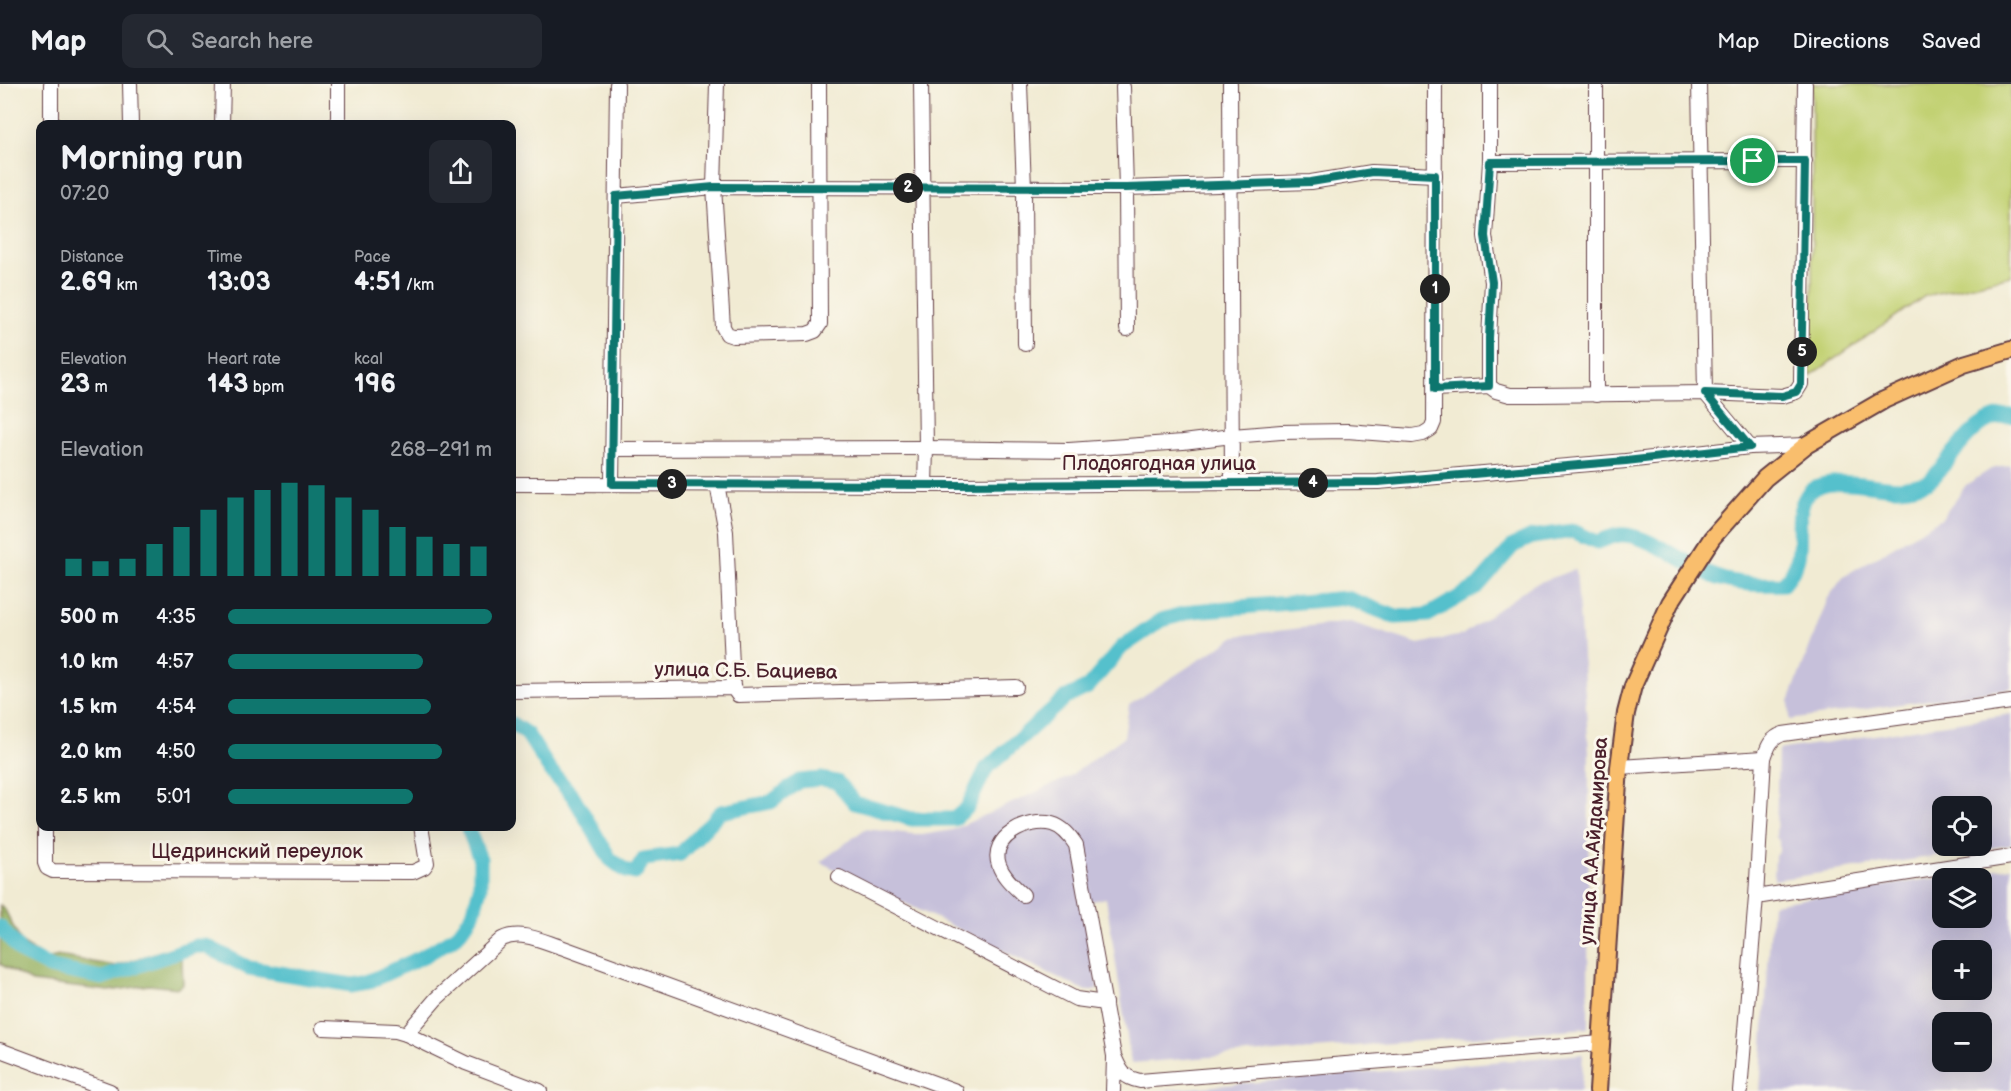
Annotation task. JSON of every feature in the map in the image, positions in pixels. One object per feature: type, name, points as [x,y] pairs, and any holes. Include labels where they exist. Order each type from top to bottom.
[{"type":"main road","name":"улица А.А.Айдамирова","points":[[1598,1091],[1619,767],[1626,713],[1633,686],[1670,603],[1712,538],[1765,478],[1806,445],[1884,400],[1964,364],[2011,350]]},
{"type":"street","points":[[51,84],[51,120]]},
{"type":"street","points":[[130,84],[131,120]]},
{"type":"street","points":[[222,120],[223,84]]},
{"type":"street","points":[[338,84],[338,120]]},
{"type":"street","points":[[612,484],[617,84]]},
{"type":"street","points":[[717,84],[714,187],[723,327],[727,334],[733,336],[807,334],[815,331],[820,324],[819,84]]},
{"type":"street","points":[[921,84],[924,188],[925,485]]},
{"type":"street","points":[[1020,84],[1024,188],[1025,344]]},
{"type":"street","points":[[1230,84],[1232,483]]},
{"type":"street","points":[[612,449],[1069,450],[1232,436],[1347,431],[1412,436],[1423,434],[1431,429],[1434,422],[1435,84]]},
{"type":"street","points":[[1489,386],[1492,282],[1485,236],[1490,162],[1490,84]]},
{"type":"street","points":[[1596,84],[1596,395]]},
{"type":"street","points":[[1699,84],[1705,393],[1750,447]]},
{"type":"street","points":[[1435,389],[1489,386],[1496,391],[1510,395],[1705,393],[1782,396],[1796,392],[1801,384],[1805,84]]},
{"type":"street","points":[[1123,87],[1127,329]]},
{"type":"street","points":[[1490,162],[1805,161]]},
{"type":"street","points":[[616,196],[714,187],[1126,188],[1327,181],[1372,172],[1435,175]]},
{"type":"street","name":"Плодоягодная улица","points":[[516,484],[925,485],[1378,482],[1626,461],[1750,447],[1806,445]]},
{"type":"street","points":[[717,484],[726,532],[734,688]]},
{"type":"street","name":"улица С.Б. Бациева","points":[[516,691],[734,688],[738,695],[1016,687]]},
{"type":"street","points":[[1740,1091],[1756,897],[1764,758],[1770,742],[1776,736],[1783,734],[2011,702]]},
{"type":"street","points":[[1619,767],[1764,758]]},
{"type":"street","points":[[1023,895],[1004,876],[999,866],[997,855],[999,846],[1012,832],[1024,826],[1039,822],[1052,824],[1062,829],[1076,845],[1114,1056],[1113,1091]]},
{"type":"street","name":"Щедринский переулок","points":[[45,831],[45,863],[47,868],[53,871],[413,872],[424,867],[426,863],[422,831]]},
{"type":"street","points":[[1756,897],[2011,857]]},
{"type":"street","points":[[839,877],[1076,999],[1105,1003]]},
{"type":"street","points":[[406,1034],[436,999],[502,939],[511,935],[532,938],[572,951],[956,1091]]},
{"type":"street","points":[[323,1028],[396,1031],[466,1063],[540,1091]]},
{"type":"street","points":[[1114,1056],[1121,1072],[1129,1078],[1140,1081],[1601,1043]]},
{"type":"street","points":[[0,1050],[110,1091]]},
{"type":"shaded area","points":[[2011,465],[2011,688],[1790,720],[1789,701],[1828,598],[1844,576],[1942,518],[1966,485],[1991,469]]},
{"type":"shaded area","points":[[1576,569],[1589,751],[1588,1028],[1131,1063],[1106,898],[1083,903],[1098,989],[1086,991],[820,862],[865,829],[922,835],[952,830],[1067,778],[1124,737],[1129,705],[1236,636],[1350,622],[1419,644],[1462,635],[1532,585]]},
{"type":"shaded area","points":[[2011,714],[2011,845],[1992,848],[1992,796],[1932,796],[1932,856],[1937,856],[1774,880],[1775,856],[1779,851],[1779,841],[1776,837],[1778,750]]},
{"type":"shaded area","points":[[2011,867],[2011,1091],[1760,1091],[1772,904],[1932,879],[1932,928],[1992,928],[1992,870]]},
{"type":"shaded area","points":[[1583,1054],[1581,1091],[1156,1091]]},
{"type":"green space","points":[[1812,84],[2011,84],[2011,276],[1925,296],[1810,376],[1812,298]]},
{"type":"green space","points":[[0,905],[5,910],[21,942],[46,959],[59,956],[115,966],[170,948],[182,961],[183,984],[178,988],[149,985],[109,991],[32,982],[0,964]]},
{"type":"waterway","points":[[516,727],[527,734],[550,770],[573,796],[610,859],[626,871],[635,873],[644,859],[680,854],[721,812],[771,802],[799,781],[822,779],[837,782],[855,803],[912,819],[954,819],[967,808],[986,769],[1065,698],[1088,687],[1122,647],[1162,620],[1193,611],[1347,598],[1396,617],[1428,615],[1478,586],[1513,546],[1532,537],[1573,531],[1597,542],[1614,536],[1629,535],[1654,544],[1713,576],[1730,581],[1783,584],[1797,560],[1802,506],[1807,495],[1814,488],[1836,483],[1898,488],[1925,483],[1934,477],[1971,433],[1989,420],[2011,416]]},
{"type":"waterway","points":[[0,927],[22,953],[52,968],[102,978],[196,946],[206,946],[249,968],[352,985],[368,982],[424,956],[457,936],[473,914],[480,888],[480,859],[469,831]]},
{"type":"route","points":[[1753,161],[1805,161],[1801,384],[1796,392],[1782,396],[1705,393],[1750,447],[1626,461],[1378,482],[958,485],[612,484],[616,196],[714,187],[1126,188],[1327,181],[1372,172],[1435,175],[1435,389],[1489,386],[1492,282],[1485,236],[1490,162],[1753,161]]}]
